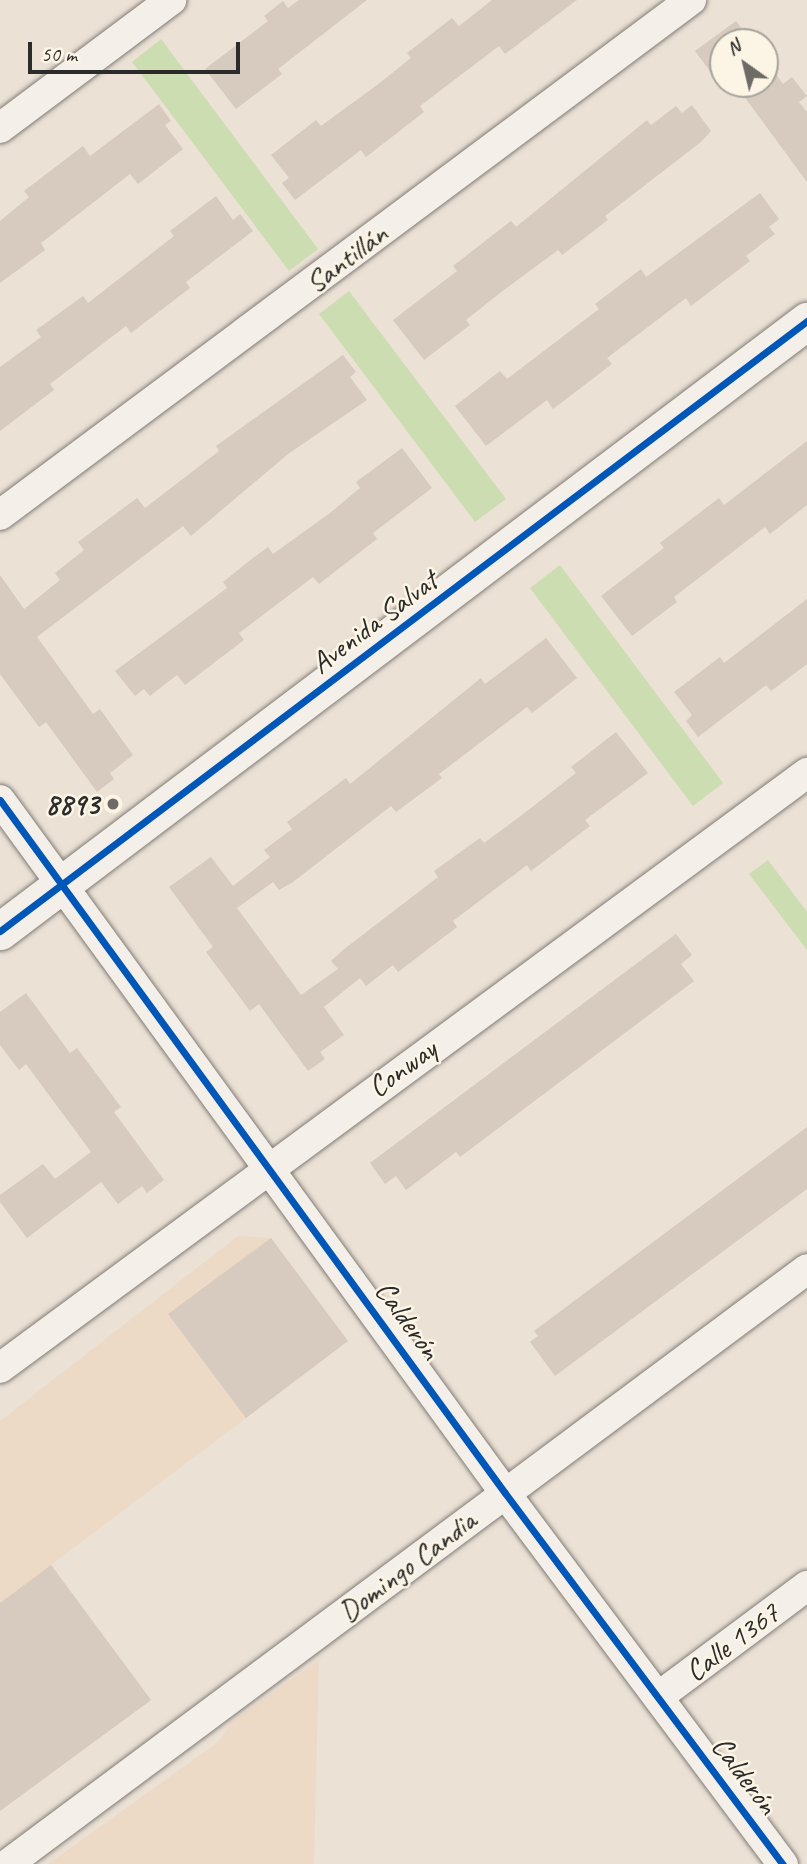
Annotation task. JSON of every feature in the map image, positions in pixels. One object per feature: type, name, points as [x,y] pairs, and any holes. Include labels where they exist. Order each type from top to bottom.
[{"type":"street","points":[[0,128],[171,0]]},
{"type":"street","name":"Santillán","points":[[0,515],[691,0]]},
{"type":"street","name":"Avenida Salvat","points":[[0,931],[807,321]]},
{"type":"street","name":"Conway","points":[[0,1368],[268,1166],[807,773]]},
{"type":"street","name":"Calderón","points":[[0,800],[505,1493],[783,1864]]},
{"type":"street","name":"Domingo Candia","points":[[8,1864],[807,1269]]},
{"type":"street","name":"Calle 1367","points":[[658,1697],[807,1586]]},
{"type":"shaded area","points":[[238,1236],[271,1238],[348,1341],[51,1565],[151,1700],[0,1811],[0,1421]]},
{"type":"shaded area","points":[[319,1660],[314,1864],[48,1864],[218,1742],[232,1722]]},
{"type":"green space","points":[[161,39],[318,249],[289,271],[132,62]]},
{"type":"green space","points":[[349,291],[506,499],[475,522],[319,314]]},
{"type":"green space","points":[[560,565],[723,783],[693,806],[530,588]]},
{"type":"green space","points":[[768,860],[807,912],[807,950],[749,874]]},
{"type":"building","points":[[299,0],[367,0],[278,69],[282,74],[236,109],[205,69],[268,21],[264,16],[283,1],[288,8]]},
{"type":"building","points":[[492,0],[577,0],[505,54],[499,46],[420,106],[424,112],[366,157],[361,150],[295,200],[282,183],[289,178],[271,155],[316,120],[321,126],[377,85],[411,58],[407,53],[452,18],[459,26]]},
{"type":"building","points":[[736,21],[741,28],[726,28]]},
{"type":"building","points":[[709,41],[709,70],[695,51]]},
{"type":"building","points":[[792,77],[807,96],[799,102],[807,112],[807,182],[745,98],[779,98],[779,78],[783,84]]},
{"type":"building","points":[[159,104],[171,121],[165,125],[183,149],[138,184],[130,174],[41,243],[45,250],[0,283],[0,221],[29,197],[24,191],[83,146],[90,156]]},
{"type":"building","points":[[692,105],[711,131],[701,142],[605,216],[608,220],[562,255],[558,250],[500,293],[466,320],[470,325],[424,360],[393,320],[457,271],[453,266],[511,221],[516,227],[647,120],[651,125],[676,106],[682,113]]},
{"type":"building","points":[[760,193],[779,219],[769,227],[775,234],[746,256],[750,261],[691,306],[686,298],[607,358],[612,364],[553,409],[547,400],[486,446],[455,406],[500,371],[507,379],[599,309],[595,304],[641,269],[646,277]]},
{"type":"building","points":[[216,196],[233,220],[240,214],[253,231],[186,282],[190,288],[131,333],[126,326],[50,384],[54,390],[0,431],[0,367],[41,337],[36,330],[83,296],[88,303],[174,236],[170,231]]},
{"type":"building","points":[[343,355],[356,372],[350,377],[367,400],[288,454],[191,536],[183,526],[37,637],[93,714],[100,709],[133,755],[110,773],[114,779],[97,792],[46,722],[39,727],[0,674],[0,575],[24,609],[60,580],[55,573],[84,550],[78,542],[137,498],[145,508],[219,451],[216,446]]},
{"type":"building","points":[[807,441],[807,505],[770,534],[765,527],[674,597],[677,602],[632,636],[601,596],[664,548],[660,543],[719,498],[724,505]]},
{"type":"building","points":[[402,448],[432,488],[373,533],[377,539],[319,584],[313,577],[239,633],[244,640],[185,685],[177,675],[150,696],[144,689],[135,696],[115,671],[227,588],[223,582],[253,558],[268,547],[273,554],[330,513],[360,488],[356,482]]},
{"type":"building","points":[[807,599],[807,664],[771,691],[766,685],[698,737],[686,721],[692,715],[674,692],[720,657],[724,663]]},
{"type":"building","points":[[546,638],[577,678],[532,713],[527,707],[439,774],[442,778],[396,812],[391,806],[293,882],[279,890],[273,882],[237,908],[301,995],[338,969],[331,961],[343,950],[438,877],[434,871],[480,838],[484,843],[518,818],[576,773],[571,767],[616,732],[648,773],[585,820],[590,826],[531,871],[527,865],[453,921],[457,927],[398,972],[393,965],[366,986],[360,978],[324,1007],[344,1035],[320,1052],[325,1059],[308,1071],[259,1004],[250,1011],[206,952],[213,947],[169,887],[211,857],[233,886],[270,857],[264,850],[292,829],[287,822],[346,778],[350,784],[481,678],[485,684]]},
{"type":"building","points":[[676,934],[692,955],[681,964],[694,981],[460,1157],[456,1152],[406,1190],[396,1176],[385,1184],[370,1163]]},
{"type":"building","points":[[26,993],[70,1053],[77,1048],[121,1107],[114,1112],[164,1180],[147,1193],[142,1186],[118,1204],[101,1182],[27,1238],[0,1202],[0,1195],[43,1164],[55,1179],[91,1152],[26,1064],[19,1070],[0,1045],[0,1012]]},
{"type":"building","points":[[807,1127],[807,1189],[555,1376],[530,1342],[538,1336],[534,1331]]},
{"type":"building","points":[[271,1238],[348,1341],[246,1418],[168,1314]]},
{"type":"building","points":[[51,1565],[151,1700],[0,1811],[0,1603]]},
{"type":"cycle path","points":[[0,931],[807,321]]},
{"type":"cycle path","points":[[0,800],[505,1493],[783,1864]]},
{"type":"place","name":"8893","points":[[113,804]]}]
